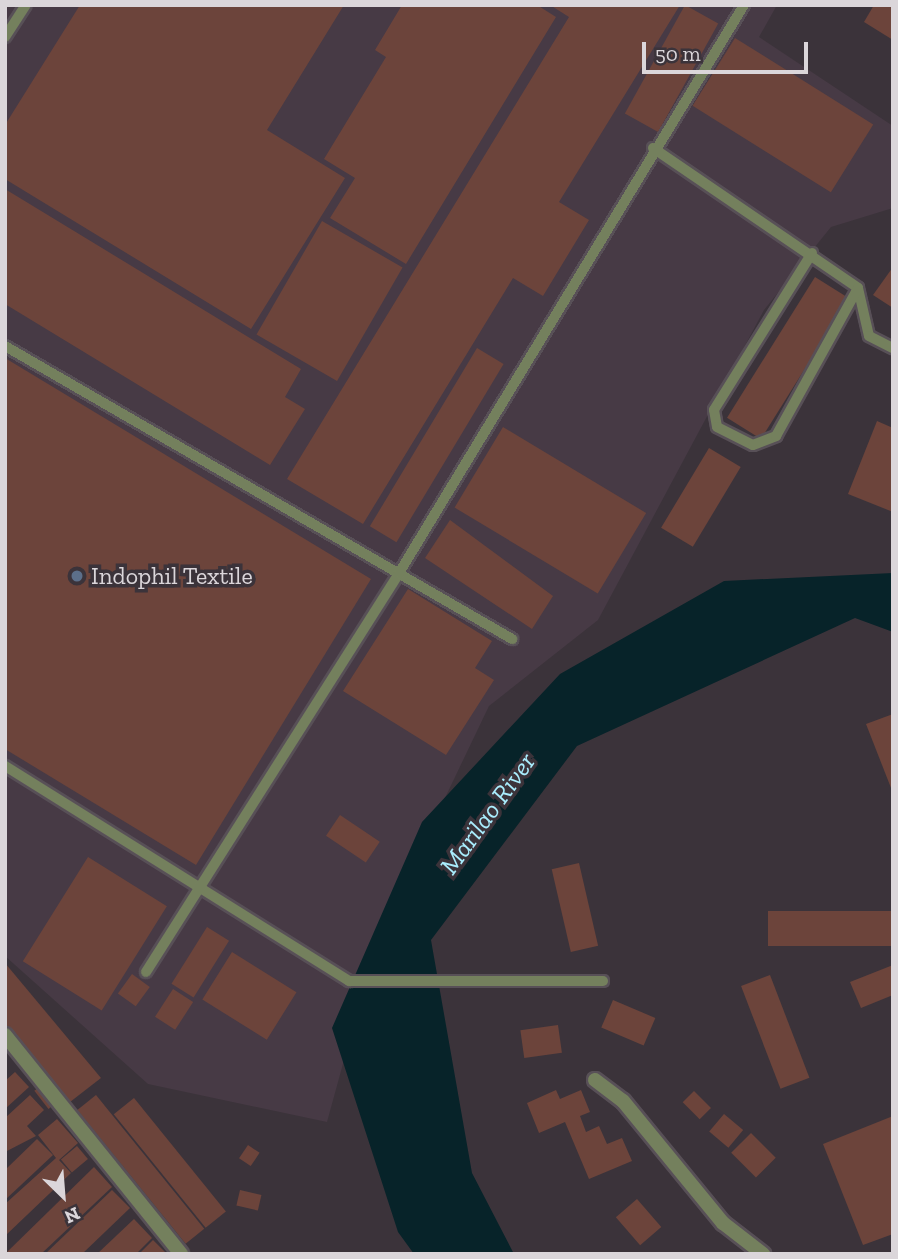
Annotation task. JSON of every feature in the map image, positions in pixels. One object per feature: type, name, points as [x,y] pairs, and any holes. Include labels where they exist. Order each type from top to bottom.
[{"type":"street","points":[[5,1035],[181,1254]]},
{"type":"street","points":[[595,1080],[623,1101],[723,1223],[763,1254]]},
{"type":"lane","points":[[5,37],[26,5]]},
{"type":"lane","points":[[146,972],[206,886],[399,573],[653,148],[744,5]]},
{"type":"lane","points":[[653,148],[812,253],[858,288],[869,335],[893,348]]},
{"type":"lane","points":[[812,253],[714,410],[716,427],[753,445],[776,436],[858,288]]},
{"type":"lane","points":[[5,345],[512,639]]},
{"type":"lane","points":[[5,766],[206,886],[349,981],[535,977],[604,981]]},
{"type":"shaded area","points":[[5,5],[777,5],[759,37],[893,126],[893,208],[831,227],[764,310],[598,620],[489,706],[377,940],[327,1122],[148,1084],[5,956]]},
{"type":"water","name":"Marilao River","points":[[893,573],[893,632],[855,618],[577,746],[431,940],[472,1173],[514,1254],[414,1254],[398,1232],[332,1028],[422,822],[560,674],[724,581]]},
{"type":"building","points":[[80,5],[344,5],[267,130],[345,178],[251,329],[5,179],[5,125]]},
{"type":"building","points":[[402,5],[537,5],[556,17],[406,264],[330,218],[355,178],[324,159],[386,57],[375,50]]},
{"type":"building","points":[[550,5],[680,5],[559,202],[589,220],[543,296],[513,278],[363,524],[287,479],[569,17]]},
{"type":"building","points":[[685,5],[718,23],[658,132],[625,113]]},
{"type":"building","points":[[874,5],[893,5],[893,40],[864,22]]},
{"type":"building","points":[[735,38],[873,124],[831,192],[693,106]]},
{"type":"building","points":[[5,189],[301,369],[285,397],[305,409],[270,465],[5,304]]},
{"type":"building","points":[[322,221],[403,268],[337,381],[256,334]]},
{"type":"building","points":[[893,267],[893,308],[873,295]]},
{"type":"building","points":[[815,277],[849,298],[761,439],[727,418]]},
{"type":"building","points":[[477,348],[504,364],[396,542],[370,526]]},
{"type":"building","points":[[5,358],[371,579],[196,865],[5,749]]},
{"type":"building","points":[[877,421],[893,428],[893,512],[848,494]]},
{"type":"building","points":[[503,427],[646,513],[598,594],[455,508]]},
{"type":"building","points":[[709,448],[741,467],[693,547],[661,528]]},
{"type":"building","points":[[450,520],[553,596],[532,629],[425,558]]},
{"type":"building","points":[[408,589],[492,641],[475,668],[494,680],[446,755],[343,691]]},
{"type":"building","points":[[893,714],[893,793],[866,724]]},
{"type":"building","points":[[340,815],[380,842],[366,863],[326,836]]},
{"type":"building","points":[[88,857],[167,906],[102,1011],[23,961]]},
{"type":"building","points":[[579,863],[598,946],[571,952],[552,869]]},
{"type":"building","points":[[768,911],[893,911],[893,946],[768,946]]},
{"type":"building","points":[[207,927],[229,941],[194,998],[171,984]]},
{"type":"building","points":[[232,952],[296,992],[267,1040],[202,999]]},
{"type":"building","points":[[5,963],[101,1078],[70,1102],[5,1024]]},
{"type":"building","points":[[893,965],[893,995],[861,1008],[850,982]]},
{"type":"building","points":[[132,974],[150,987],[136,1006],[118,993]]},
{"type":"building","points":[[770,975],[809,1078],[780,1089],[741,986]]},
{"type":"building","points":[[173,989],[193,1002],[175,1030],[155,1017]]},
{"type":"building","points":[[613,1000],[655,1018],[644,1046],[601,1028]]},
{"type":"building","points":[[558,1025],[562,1053],[524,1058],[520,1030]]},
{"type":"building","points":[[15,1072],[29,1087],[5,1109],[5,1081]]},
{"type":"building","points":[[43,1084],[57,1102],[48,1109],[34,1091]]},
{"type":"building","points":[[556,1090],[560,1099],[581,1090],[590,1112],[580,1116],[586,1132],[599,1126],[607,1144],[622,1138],[632,1161],[589,1179],[565,1122],[539,1133],[527,1103]]},
{"type":"building","points":[[694,1091],[711,1108],[700,1119],[683,1102]]},
{"type":"building","points":[[30,1095],[44,1110],[27,1126],[36,1136],[5,1152],[5,1118]]},
{"type":"building","points":[[96,1095],[204,1229],[186,1244],[77,1110]]},
{"type":"building","points":[[134,1098],[226,1211],[206,1228],[114,1114]]},
{"type":"building","points":[[724,1114],[743,1130],[728,1148],[709,1132]]},
{"type":"building","points":[[893,1116],[893,1234],[863,1245],[823,1144]]},
{"type":"building","points":[[57,1119],[78,1143],[59,1160],[71,1173],[5,1236],[5,1204],[56,1158],[38,1135]]},
{"type":"building","points":[[751,1133],[776,1158],[756,1178],[731,1153]]},
{"type":"building","points":[[37,1139],[53,1155],[5,1200],[5,1170]]},
{"type":"building","points":[[248,1145],[260,1153],[251,1166],[239,1158]]},
{"type":"building","points":[[77,1146],[88,1159],[72,1173],[61,1159]]},
{"type":"building","points":[[94,1167],[112,1187],[41,1254],[5,1254]]},
{"type":"building","points":[[112,1190],[130,1208],[82,1254],[45,1254]]},
{"type":"building","points":[[240,1190],[261,1195],[258,1211],[236,1206]]},
{"type":"building","points":[[637,1199],[661,1227],[640,1245],[616,1217]]},
{"type":"building","points":[[134,1219],[152,1238],[136,1254],[97,1254]]},
{"type":"building","points":[[153,1240],[167,1254],[139,1254]]},
{"type":"place","name":"Indophil Textile","points":[[77,576]]}]
